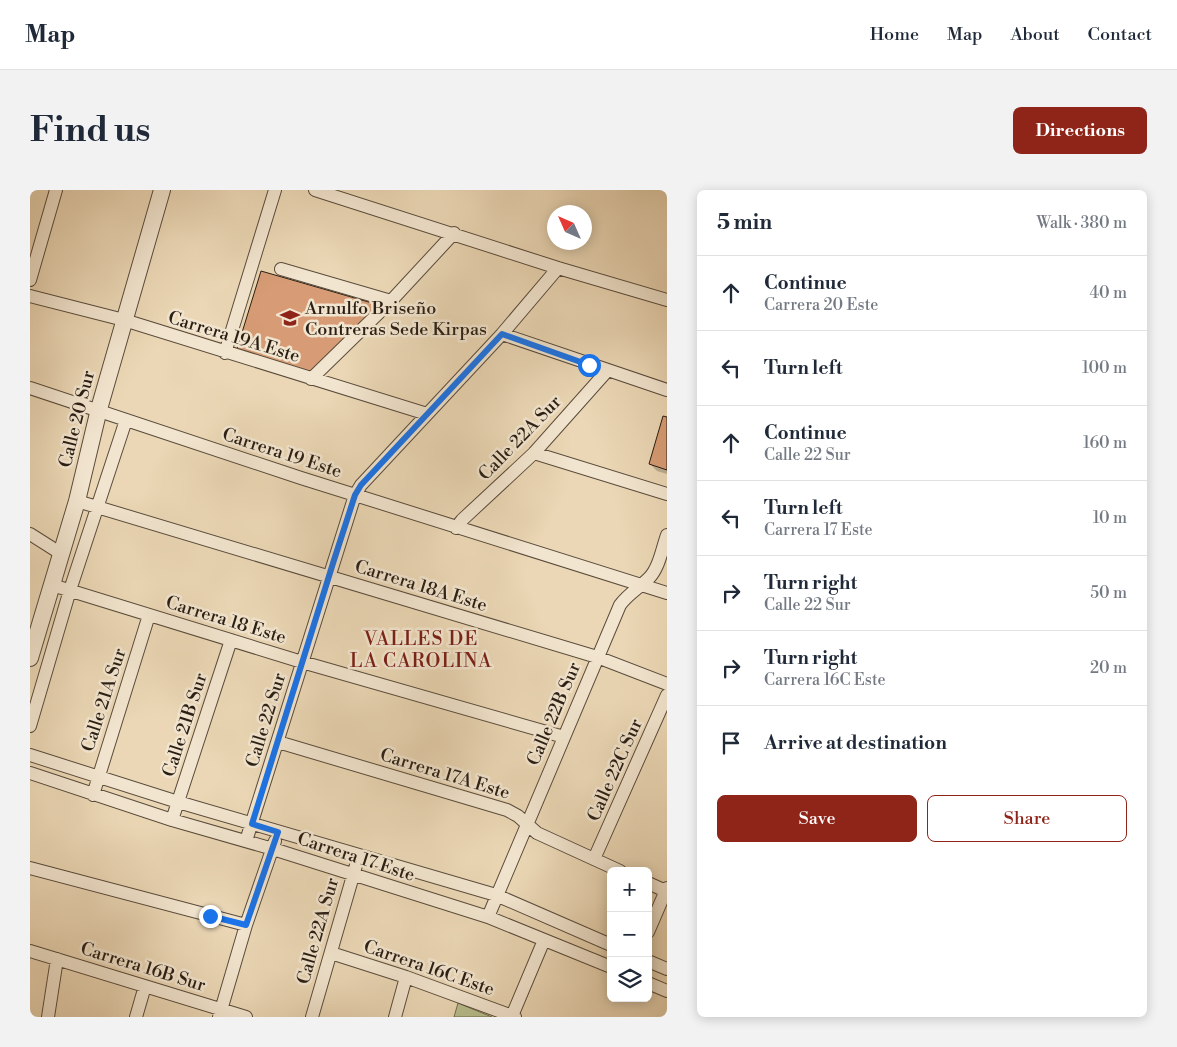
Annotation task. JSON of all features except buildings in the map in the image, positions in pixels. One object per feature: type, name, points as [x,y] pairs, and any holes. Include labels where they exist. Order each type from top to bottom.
[{"type":"street","points":[[30,280],[56,190]]},
{"type":"street","name":"Calle 20 Sur","points":[[30,658],[77,501],[99,409],[162,190]]},
{"type":"street","points":[[225,353],[276,190]]},
{"type":"street","points":[[315,190],[454,233],[558,268],[667,300]]},
{"type":"street","points":[[311,379],[391,301],[454,233]]},
{"type":"street","name":"Calle 22 Sur","points":[[246,841],[355,495],[361,485],[502,334],[558,268]]},
{"type":"street","points":[[281,269],[391,301]]},
{"type":"street","name":"Carrera 19A Este","points":[[30,296],[124,320],[225,353],[428,414]]},
{"type":"street","points":[[502,334],[667,390]]},
{"type":"street","name":"Calle 22A Sur","points":[[456,528],[462,520],[534,453],[607,371]]},
{"type":"street","name":"Carrera 19 Este","points":[[30,388],[99,409],[126,420],[456,528],[667,593]]},
{"type":"street","points":[[30,726],[70,590],[126,420]]},
{"type":"street","points":[[534,453],[667,494]]},
{"type":"street","name":"Carrera 18A Este","points":[[77,501],[597,657],[667,684]]},
{"type":"street","points":[[30,534],[60,553]]},
{"type":"street","name":"Calle 22B Sur","points":[[488,917],[620,605],[629,593],[649,578],[656,569],[667,535]]},
{"type":"street","name":"Carrera 18 Este","points":[[52,585],[302,662],[564,738]]},
{"type":"street","name":"Calle 21A Sur","points":[[93,795],[150,615]]},
{"type":"street","name":"Calle 21B Sur","points":[[172,820],[231,640]]},
{"type":"street","name":"Calle 22C Sur","points":[[594,859],[667,695]]},
{"type":"street","name":"Carrera 17A Este","points":[[278,742],[507,810],[537,833],[611,867]]},
{"type":"street","name":"Carrera 17 Este","points":[[30,756],[278,832],[496,895],[607,943]]},
{"type":"street","name":"Carrera 17 Este","points":[[30,772],[93,795],[273,849],[488,917],[607,965]]},
{"type":"street","points":[[220,1013],[246,925],[278,832]]},
{"type":"street","name":"Calle 22A Sur","points":[[312,1017],[358,855]]},
{"type":"street","points":[[30,868],[246,925]]},
{"type":"street","points":[[652,885],[666,890],[652,923]]},
{"type":"street","points":[[514,1016],[544,940]]},
{"type":"street","name":"Carrera 16B Sur","points":[[30,951],[146,986],[220,1013],[246,1017]]},
{"type":"street","name":"Carrera 16C Este","points":[[331,953],[406,977],[514,1016]]},
{"type":"street","points":[[48,1017],[57,959]]},
{"type":"street","points":[[652,963],[667,969]]},
{"type":"street","points":[[395,1017],[406,977]]},
{"type":"street","points":[[652,985],[667,991]]},
{"type":"street","points":[[136,1017],[146,986]]},
{"type":"green space","points":[[458,1003],[492,1017],[454,1017]]},
{"type":"place","name":"Arnulfo Briseño Contreras Sede Kirpas","points":[[290,318]]},
{"type":"district","name":"VALLES DE LA CAROLINA","points":[[421,650]]},
{"type":"route","points":[[210,916],[246,925],[273,849],[278,832],[252,824],[334,560],[355,495],[361,485],[502,334],[589,365]]}]
